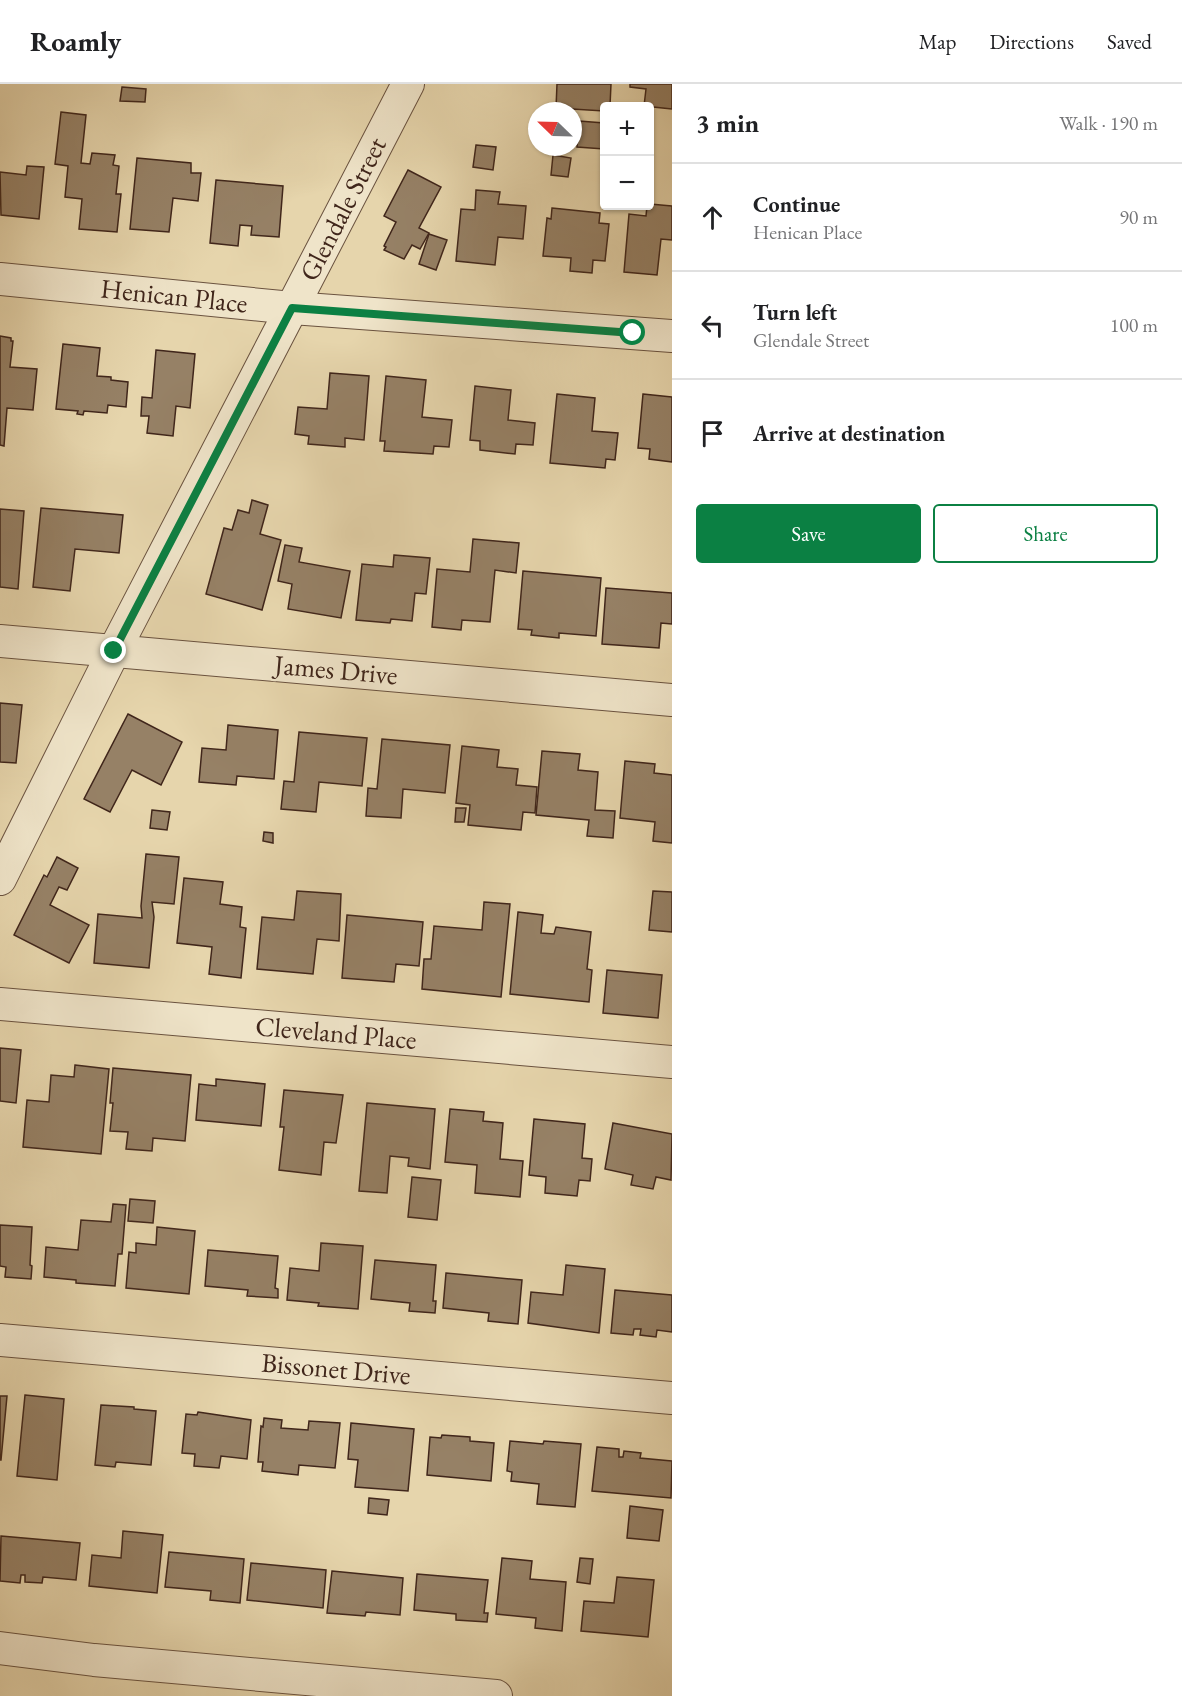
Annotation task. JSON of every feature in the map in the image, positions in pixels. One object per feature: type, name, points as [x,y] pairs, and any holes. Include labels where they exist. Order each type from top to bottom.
[{"type":"street","name":"Glendale Street","points":[[0,879],[114,651],[408,84]]},
{"type":"street","name":"Henican Place","points":[[0,279],[292,308],[672,336]]},
{"type":"street","name":"James Drive","points":[[0,641],[672,700]]},
{"type":"street","name":"Cleveland Place","points":[[0,1004],[672,1062]]},
{"type":"street","name":"Bissonet Drive","points":[[0,1340],[672,1398]]},
{"type":"street","points":[[0,1648],[94,1660],[496,1696]]},
{"type":"building","points":[[557,84],[611,84],[610,102],[600,102],[600,111],[582,110],[582,102],[556,102]]},
{"type":"building","points":[[630,84],[672,84],[672,109],[654,107],[654,102],[644,102],[646,89],[630,87]]},
{"type":"building","points":[[122,87],[146,89],[145,102],[120,101]]},
{"type":"building","points":[[61,112],[86,115],[81,163],[90,164],[92,153],[115,155],[113,165],[119,166],[116,194],[121,194],[117,232],[79,229],[82,199],[65,197],[68,166],[55,164]]},
{"type":"building","points":[[582,121],[600,123],[600,149],[582,147]]},
{"type":"building","points":[[476,145],[496,147],[493,170],[473,167]]},
{"type":"building","points":[[553,156],[571,158],[568,177],[551,175]]},
{"type":"building","points":[[137,158],[191,163],[191,173],[201,173],[198,201],[173,198],[169,232],[130,229]]},
{"type":"building","points":[[27,166],[44,167],[39,219],[1,215],[0,172],[26,175]]},
{"type":"building","points":[[408,170],[441,187],[419,228],[429,233],[420,249],[412,245],[404,259],[384,250],[396,222],[384,216]]},
{"type":"building","points":[[216,180],[283,186],[279,237],[251,235],[252,226],[240,225],[238,246],[210,243]]},
{"type":"building","points":[[476,190],[500,192],[498,204],[526,206],[523,239],[498,237],[495,265],[456,261],[461,209],[475,210]]},
{"type":"building","points":[[654,204],[672,206],[672,240],[661,239],[657,275],[624,272],[629,214],[646,216],[647,210],[654,210]]},
{"type":"building","points":[[552,208],[600,213],[599,223],[609,224],[605,261],[593,260],[592,273],[570,271],[571,258],[543,256],[547,218],[551,219]]},
{"type":"building","points":[[429,234],[447,240],[436,270],[419,264]]},
{"type":"building","points":[[0,336],[11,338],[13,341],[10,367],[37,369],[33,410],[7,408],[4,446],[0,445]]},
{"type":"building","points":[[63,344],[100,348],[97,376],[128,382],[126,407],[108,405],[107,413],[84,411],[83,415],[77,414],[78,411],[56,409]]},
{"type":"building","points":[[156,350],[195,354],[190,408],[176,406],[173,436],[147,433],[149,416],[141,416],[142,397],[152,398]]},
{"type":"building","points":[[330,373],[369,376],[364,440],[345,438],[345,447],[308,444],[309,436],[295,434],[298,407],[327,409]]},
{"type":"building","points":[[386,376],[426,380],[422,417],[452,420],[449,447],[434,446],[433,454],[384,451],[385,441],[380,441]]},
{"type":"building","points":[[475,386],[511,390],[508,420],[535,423],[533,445],[516,444],[515,454],[480,450],[480,441],[470,440]]},
{"type":"building","points":[[557,394],[595,398],[592,431],[618,433],[615,460],[606,459],[605,468],[550,463]]},
{"type":"building","points":[[643,394],[672,397],[672,462],[649,459],[650,449],[638,448]]},
{"type":"building","points":[[252,500],[268,505],[260,534],[281,540],[262,610],[206,594],[224,528],[232,530],[238,510],[249,513]]},
{"type":"building","points":[[41,508],[123,515],[119,553],[75,549],[70,591],[33,587]]},
{"type":"building","points":[[0,509],[24,511],[18,589],[0,587]]},
{"type":"building","points":[[473,539],[519,543],[516,573],[495,570],[490,622],[462,620],[461,630],[432,627],[437,569],[470,572]]},
{"type":"building","points":[[285,545],[302,548],[299,562],[350,571],[341,618],[288,609],[292,584],[278,581]]},
{"type":"building","points":[[394,555],[430,558],[426,594],[415,593],[412,621],[391,619],[390,623],[356,620],[362,564],[393,567]]},
{"type":"building","points":[[523,571],[601,578],[596,636],[559,633],[559,638],[531,635],[532,630],[518,629]]},
{"type":"building","points":[[606,588],[672,593],[672,624],[661,623],[659,648],[602,644]]},
{"type":"building","points":[[0,703],[22,705],[16,763],[0,762]]},
{"type":"building","points":[[128,714],[182,742],[161,785],[132,770],[110,812],[84,799]]},
{"type":"building","points":[[228,725],[278,730],[274,779],[237,776],[236,785],[199,782],[202,748],[226,750]]},
{"type":"building","points":[[299,732],[367,738],[362,786],[319,782],[316,812],[281,809],[284,781],[294,782]]},
{"type":"building","points":[[382,739],[450,745],[445,793],[403,789],[401,818],[366,816],[368,788],[377,789]]},
{"type":"building","points":[[462,746],[499,750],[497,767],[518,769],[516,785],[537,787],[535,813],[523,812],[521,830],[468,825],[470,805],[456,803]]},
{"type":"building","points":[[542,751],[580,754],[578,770],[598,772],[595,810],[615,811],[613,838],[587,836],[589,820],[536,815]]},
{"type":"building","points":[[625,761],[655,764],[654,773],[672,775],[672,843],[653,841],[655,822],[620,818]]},
{"type":"building","points":[[456,808],[466,808],[464,822],[455,822]]},
{"type":"building","points":[[152,810],[170,812],[167,830],[150,828]]},
{"type":"building","points":[[264,832],[273,833],[273,843],[263,841]]},
{"type":"building","points":[[146,854],[179,857],[174,904],[152,902],[154,917],[149,968],[94,963],[98,914],[142,918]]},
{"type":"building","points":[[57,857],[78,868],[67,890],[59,887],[50,905],[89,925],[69,963],[14,935],[44,875],[47,877]]},
{"type":"building","points":[[184,878],[223,882],[220,904],[242,907],[240,927],[246,928],[241,978],[209,974],[212,947],[177,943]]},
{"type":"building","points":[[297,891],[341,894],[339,941],[317,939],[313,974],[257,969],[262,917],[294,920]]},
{"type":"building","points":[[653,891],[672,892],[672,932],[649,930]]},
{"type":"building","points":[[484,902],[510,904],[501,997],[422,989],[424,959],[431,959],[434,926],[482,930]]},
{"type":"building","points":[[518,912],[543,915],[541,933],[554,934],[556,927],[591,932],[587,969],[592,970],[589,1002],[510,994]]},
{"type":"building","points":[[347,915],[423,922],[419,966],[396,964],[394,982],[342,978]]},
{"type":"building","points":[[607,970],[662,975],[658,1018],[603,1013]]},
{"type":"building","points":[[0,1048],[21,1050],[16,1103],[0,1101]]},
{"type":"building","points":[[75,1065],[109,1069],[101,1154],[23,1147],[27,1100],[49,1102],[51,1075],[74,1077]]},
{"type":"building","points":[[113,1068],[191,1075],[185,1141],[153,1138],[152,1151],[126,1149],[128,1132],[110,1131]]},
{"type":"building","points":[[216,1079],[265,1084],[261,1126],[196,1120],[199,1084],[216,1086]]},
{"type":"building","points":[[284,1090],[343,1095],[336,1143],[324,1142],[321,1175],[279,1170],[284,1127],[280,1127]]},
{"type":"building","points":[[367,1103],[435,1109],[430,1169],[408,1166],[409,1158],[390,1156],[387,1193],[359,1191]]},
{"type":"building","points":[[450,1109],[484,1112],[483,1121],[503,1123],[500,1159],[523,1161],[520,1197],[475,1193],[477,1165],[445,1162]]},
{"type":"building","points":[[534,1119],[585,1124],[582,1158],[592,1159],[590,1181],[579,1180],[577,1196],[545,1193],[546,1177],[529,1175]]},
{"type":"building","points":[[613,1123],[672,1134],[671,1180],[656,1177],[653,1189],[631,1185],[633,1175],[605,1169]]},
{"type":"building","points":[[412,1177],[441,1180],[437,1220],[408,1217]]},
{"type":"building","points":[[130,1199],[155,1201],[153,1223],[128,1221]]},
{"type":"building","points":[[113,1204],[126,1205],[122,1254],[118,1254],[115,1286],[76,1283],[76,1280],[44,1277],[46,1247],[78,1250],[81,1220],[111,1222]]},
{"type":"building","points":[[0,1225],[32,1227],[31,1279],[5,1277],[6,1267],[0,1266]]},
{"type":"building","points":[[157,1227],[195,1231],[189,1294],[126,1288],[129,1252],[136,1253],[136,1243],[156,1245]]},
{"type":"building","points":[[321,1243],[363,1246],[358,1309],[318,1306],[319,1303],[287,1300],[290,1268],[319,1271]]},
{"type":"building","points":[[208,1250],[278,1256],[275,1288],[278,1289],[278,1298],[247,1296],[248,1290],[205,1286]]},
{"type":"building","points":[[375,1260],[436,1265],[433,1301],[436,1301],[435,1313],[409,1311],[410,1303],[371,1299]]},
{"type":"building","points":[[566,1265],[605,1269],[599,1333],[528,1323],[531,1292],[563,1295]]},
{"type":"building","points":[[446,1273],[522,1280],[518,1324],[488,1321],[489,1313],[443,1308]]},
{"type":"building","points":[[615,1290],[672,1295],[672,1332],[657,1330],[656,1337],[640,1335],[641,1329],[634,1329],[633,1335],[611,1333]]},
{"type":"building","points":[[25,1395],[64,1399],[57,1480],[17,1476]]},
{"type":"building","points":[[0,1396],[7,1396],[1,1460],[0,1460]]},
{"type":"building","points":[[101,1405],[156,1411],[151,1465],[116,1462],[115,1467],[95,1465]]},
{"type":"building","points":[[198,1412],[251,1420],[247,1459],[221,1456],[219,1468],[194,1466],[195,1454],[182,1453],[186,1414],[197,1415]]},
{"type":"building","points":[[264,1418],[282,1420],[281,1428],[308,1430],[309,1421],[340,1423],[335,1468],[299,1465],[298,1475],[262,1471],[263,1462],[258,1462],[261,1426],[263,1427]]},
{"type":"building","points":[[351,1423],[414,1429],[408,1491],[355,1487],[358,1460],[348,1459]]},
{"type":"building","points":[[442,1435],[470,1437],[470,1441],[494,1443],[491,1481],[427,1475],[430,1437],[441,1438]]},
{"type":"building","points":[[510,1441],[581,1444],[575,1507],[537,1504],[539,1484],[511,1481],[512,1472],[507,1471]]},
{"type":"building","points":[[597,1447],[619,1449],[619,1457],[623,1457],[624,1451],[641,1453],[640,1458],[672,1461],[671,1498],[592,1491]]},
{"type":"building","points":[[369,1498],[389,1500],[387,1515],[368,1513]]},
{"type":"building","points":[[630,1506],[663,1510],[659,1541],[627,1538]]},
{"type":"building","points":[[123,1531],[163,1535],[157,1593],[89,1586],[92,1555],[121,1558]]},
{"type":"building","points":[[1,1536],[80,1543],[76,1580],[43,1577],[42,1583],[25,1582],[25,1575],[21,1575],[20,1583],[0,1581]]},
{"type":"building","points":[[169,1552],[244,1559],[240,1603],[210,1600],[211,1591],[165,1587]]},
{"type":"building","points":[[502,1558],[532,1561],[530,1579],[566,1582],[562,1631],[535,1628],[536,1618],[496,1614]]},
{"type":"building","points":[[580,1558],[593,1559],[590,1584],[577,1582]]},
{"type":"building","points":[[251,1563],[326,1570],[323,1608],[247,1600]]},
{"type":"building","points":[[332,1571],[403,1578],[400,1615],[366,1612],[365,1616],[327,1613]]},
{"type":"building","points":[[417,1574],[488,1580],[484,1613],[488,1613],[487,1622],[456,1620],[456,1614],[414,1610]]},
{"type":"building","points":[[617,1577],[654,1580],[648,1637],[581,1631],[584,1601],[614,1603]]},
{"type":"route","points":[[114,651],[292,308],[633,333]]}]
